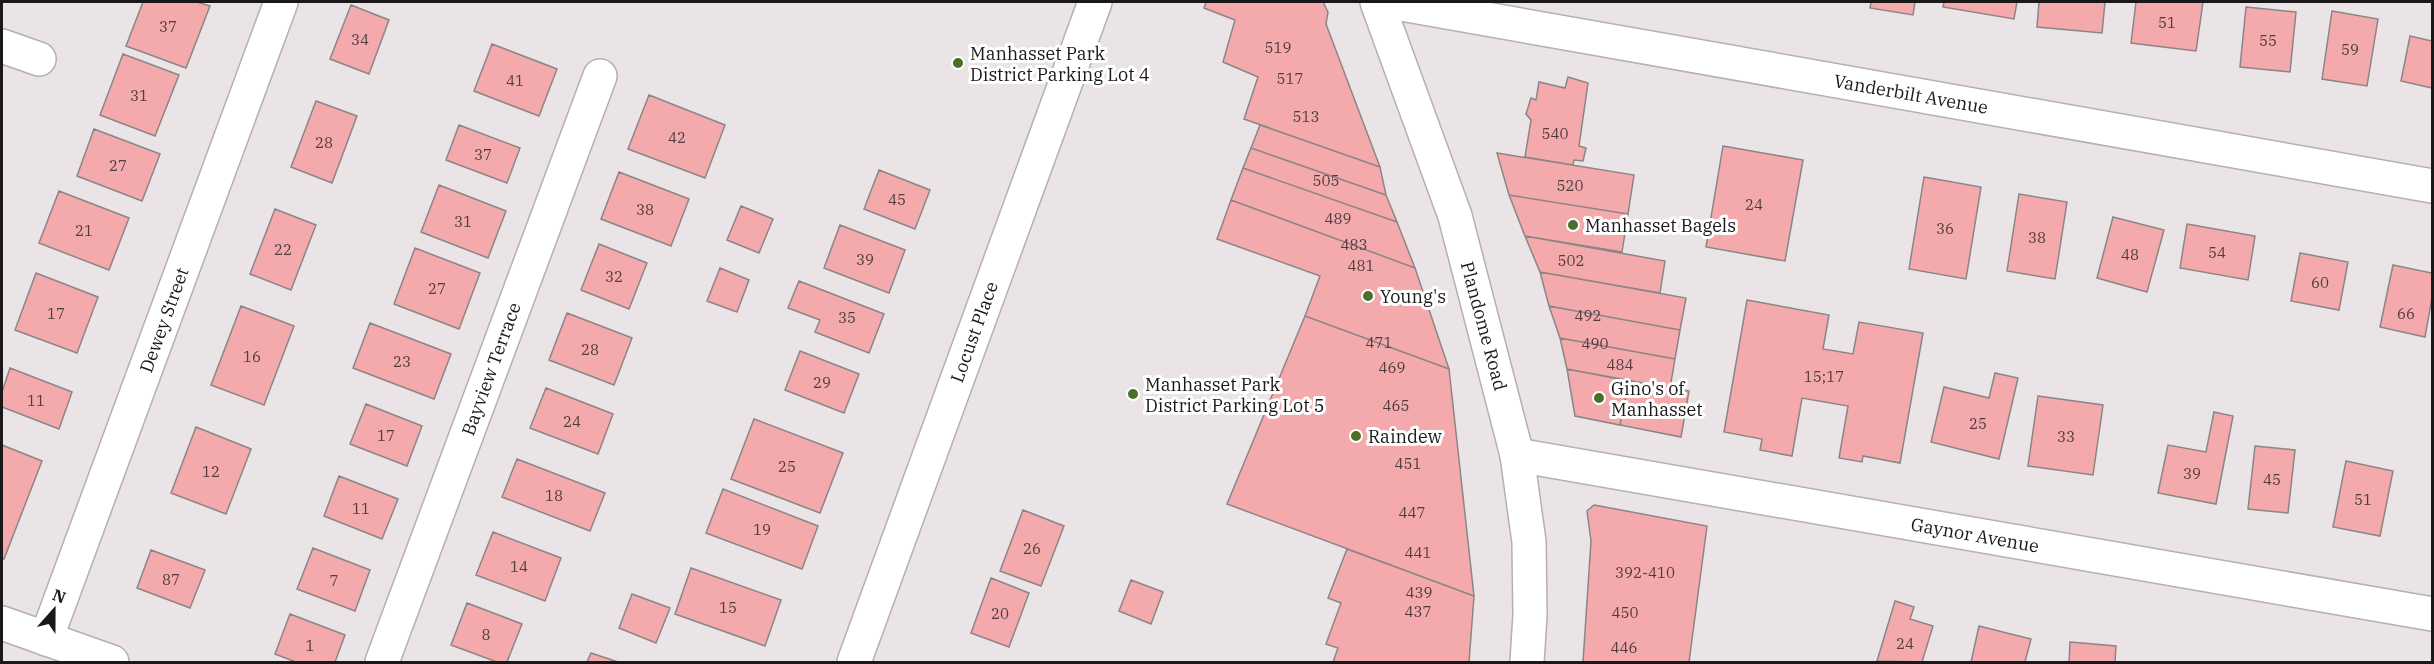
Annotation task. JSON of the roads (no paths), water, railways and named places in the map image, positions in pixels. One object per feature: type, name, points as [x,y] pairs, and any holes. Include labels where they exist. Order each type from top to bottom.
[{"type":"street","name":"Dewey Street","points":[[46,639],[281,2]]},
{"type":"street","name":"Locust Place","points":[[854,663],[1095,2]]},
{"type":"street","name":"Plandome Road","points":[[1377,2],[1455,216],[1517,455],[1529,542],[1530,615],[1527,663]]},
{"type":"street","name":"Vanderbilt Avenue","points":[[1390,2],[2433,186]]},
{"type":"street","points":[[2,46],[39,59]]},
{"type":"street","name":"Bayview Terrace","points":[[382,663],[600,76]]},
{"type":"street","name":"Gaynor Avenue","points":[[1517,455],[2433,614]]},
{"type":"street","points":[[2,623],[112,663]]},
{"type":"place","name":"Manhasset Park District Parking Lot 4","points":[[958,63]]},
{"type":"place","name":"Manhasset Bagels","points":[[1573,225]]},
{"type":"place","name":"Young's","points":[[1368,296]]},
{"type":"place","name":"Manhasset Park District Parking Lot 5","points":[[1133,394]]},
{"type":"place","name":"Gino's of Manhasset","points":[[1599,398]]},
{"type":"place","name":"Raindew","points":[[1356,436]]}]
